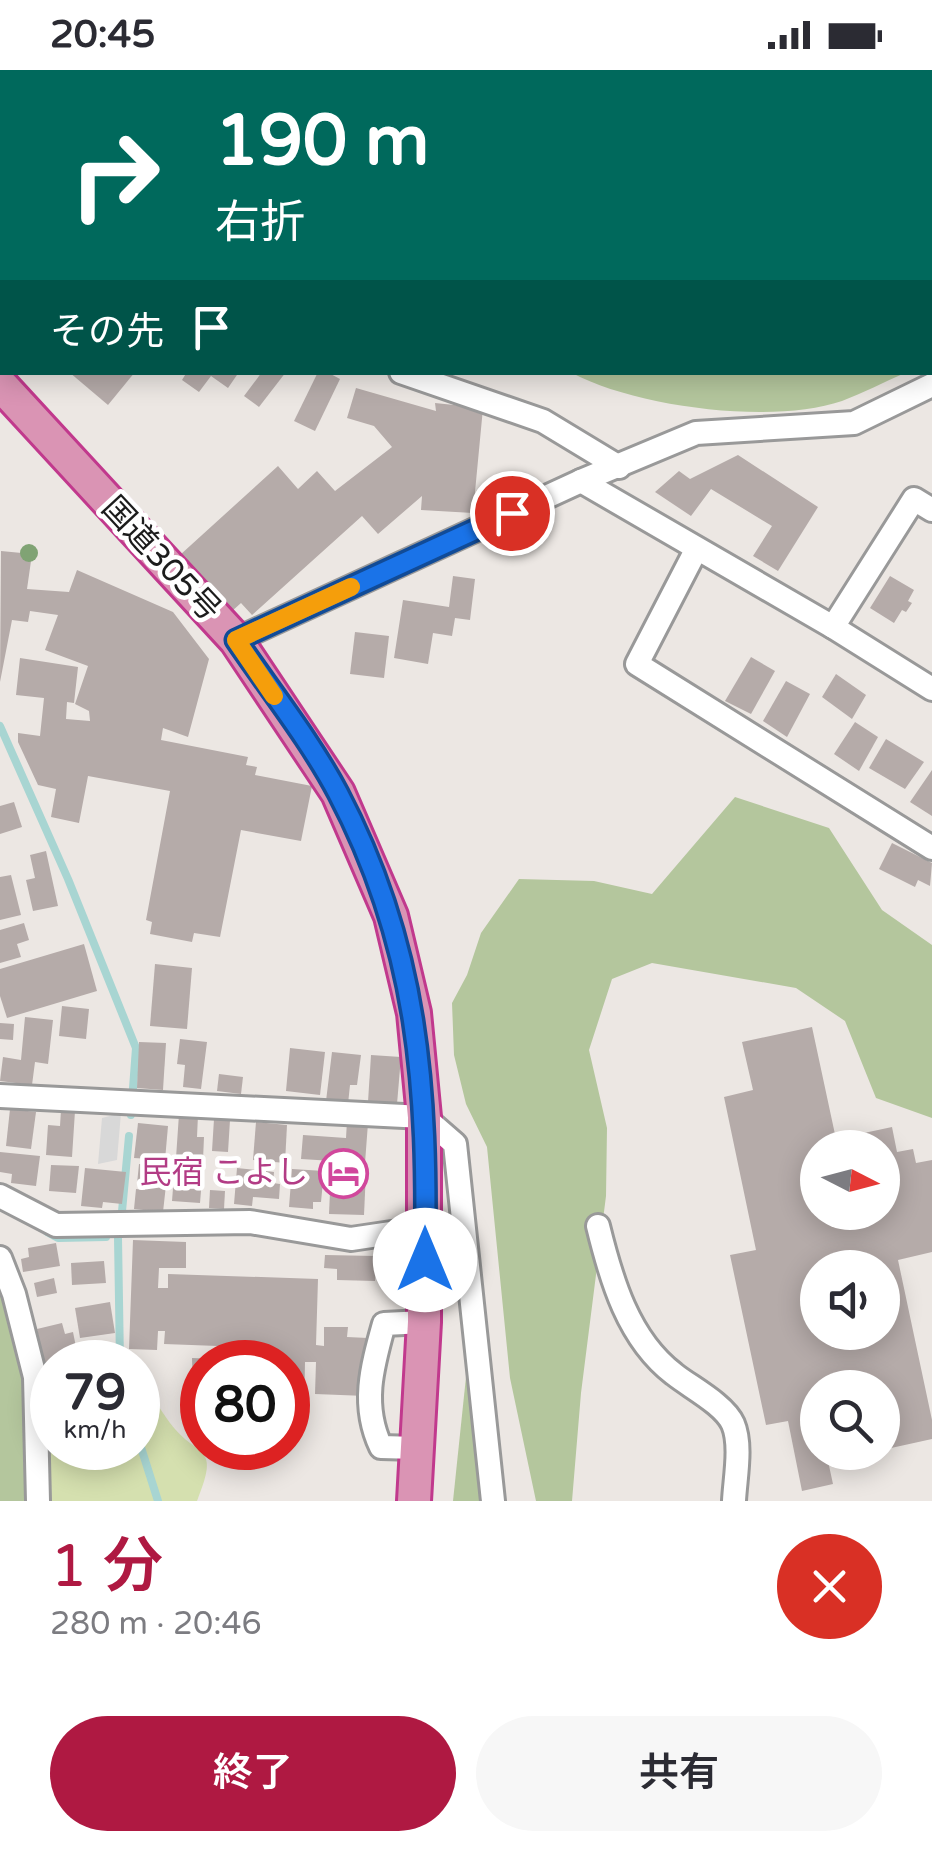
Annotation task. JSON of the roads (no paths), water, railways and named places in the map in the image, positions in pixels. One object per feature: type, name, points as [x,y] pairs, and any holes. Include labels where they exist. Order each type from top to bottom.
[{"type":"highway","name":"国道305号","points":[[0,384],[236,640],[338,793],[391,916],[414,1013],[424,1118],[424,1322],[414,1501]]},
{"type":"street","points":[[410,375],[543,421],[620,466]]},
{"type":"street","points":[[236,640],[581,481],[696,433],[854,423],[932,385]]},
{"type":"street","points":[[581,481],[932,689]]},
{"type":"street","points":[[833,627],[914,499],[932,510]]},
{"type":"street","points":[[696,550],[637,664],[932,848]]},
{"type":"street","points":[[0,1096],[424,1118],[455,1144],[494,1501]]},
{"type":"street","points":[[0,1196],[56,1225],[250,1222],[350,1238],[426,1228]]},
{"type":"street","points":[[598,1226],[613,1285],[640,1335],[671,1372],[707,1397],[733,1423],[734,1501]]},
{"type":"street","points":[[0,1258],[14,1294],[35,1377],[38,1501]]},
{"type":"street","points":[[417,1448],[381,1448],[369,1423],[370,1394],[384,1324],[424,1322]]},
{"type":"waterway","points":[[0,726],[68,879],[136,1048],[131,1115]]},
{"type":"waterway","points":[[121,1222],[129,1136]]},
{"type":"waterway","points":[[47,1232],[58,1238],[106,1237]]},
{"type":"waterway","points":[[118,1238],[120,1340]]},
{"type":"waterway","points":[[148,1470],[158,1501]]},
{"type":"place","name":"民宿 こよし","points":[[343,1173]]}]
